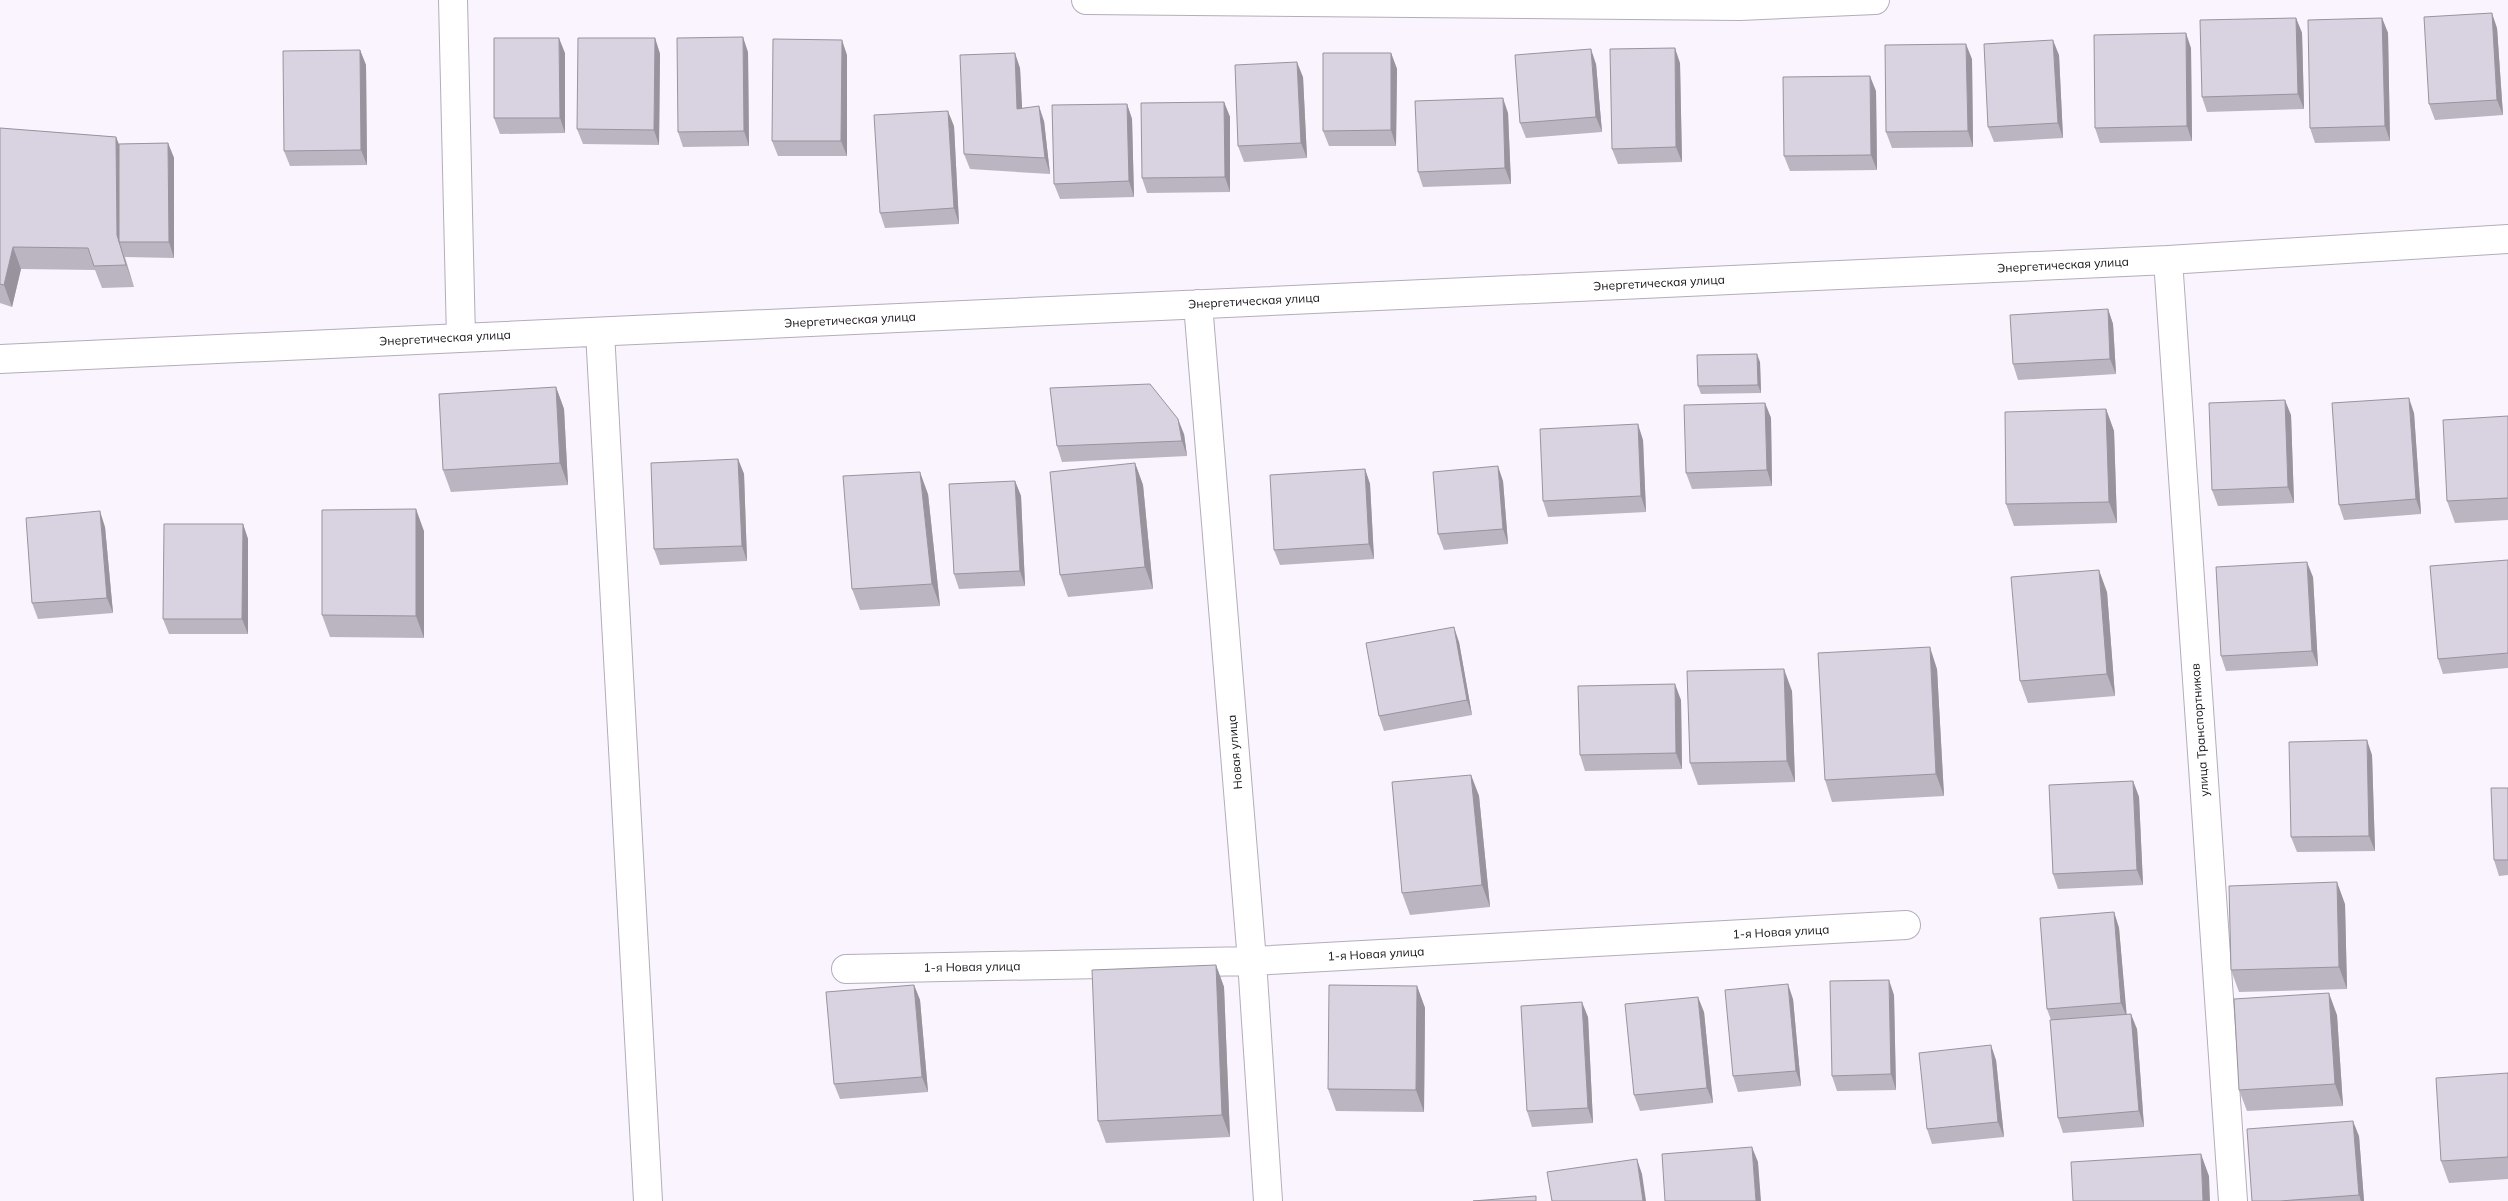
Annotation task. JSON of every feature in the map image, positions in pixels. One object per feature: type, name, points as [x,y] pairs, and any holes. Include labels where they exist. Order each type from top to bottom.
[{"type":"street","points":[[453,0],[461,338]]},
{"type":"street","points":[[1086,0],[1740,3],[1876,0]]},
{"type":"street","name":"Энергетическая улица","points":[[0,359],[2168,260],[2508,239]]},
{"type":"street","name":"улица Транспортников","points":[[2168,260],[2233,1201]]},
{"type":"street","name":"Новая улица","points":[[1198,304],[1252,961],[1268,1201]]},
{"type":"street","points":[[600,332],[648,1201]]},
{"type":"street","name":"1-я Новая улица","points":[[846,969],[1252,961],[1906,925]]},
{"type":"building","points":[[2492,13],[2497,100],[2429,104],[2424,17]]},
{"type":"building","points":[[2296,18],[2298,94],[2202,97],[2200,20]]},
{"type":"building","points":[[2382,18],[2385,126],[2310,128],[2308,20]]},
{"type":"building","points":[[2186,33],[2187,126],[2095,128],[2094,35]]},
{"type":"building","points":[[743,37],[744,131],[678,132],[677,38]]},
{"type":"building","points":[[494,38],[559,38],[560,118],[494,118]]},
{"type":"building","points":[[578,38],[655,38],[654,130],[577,129]]},
{"type":"building","points":[[773,39],[842,40],[841,141],[772,141]]},
{"type":"building","points":[[2053,40],[2058,123],[1988,127],[1984,44]]},
{"type":"building","points":[[1966,44],[1968,131],[1886,132],[1885,45]]},
{"type":"building","points":[[1675,48],[1676,147],[1612,149],[1610,49]]},
{"type":"building","points":[[1591,49],[1596,117],[1520,123],[1515,55]]},
{"type":"building","points":[[360,50],[361,150],[284,151],[283,51]]},
{"type":"building","points":[[1015,53],[1017,109],[1039,106],[1045,158],[964,154],[960,55]]},
{"type":"building","points":[[1323,53],[1391,53],[1391,130],[1323,131]]},
{"type":"building","points":[[1297,62],[1301,143],[1238,146],[1235,65]]},
{"type":"building","points":[[1870,76],[1871,155],[1784,156],[1783,77]]},
{"type":"building","points":[[1503,98],[1505,168],[1418,172],[1415,101]]},
{"type":"building","points":[[1224,102],[1225,177],[1142,178],[1141,103]]},
{"type":"building","points":[[1127,104],[1129,181],[1054,184],[1052,105]]},
{"type":"building","points":[[948,111],[954,208],[880,213],[874,115]]},
{"type":"building","points":[[0,128],[116,137],[117,235],[126,265],[94,266],[88,248],[13,247],[4,285],[0,284]]},
{"type":"building","points":[[168,143],[169,242],[119,242],[119,144]]},
{"type":"building","points":[[2108,309],[2110,359],[2013,364],[2010,315]]},
{"type":"building","points":[[1757,354],[1758,385],[1698,386],[1697,355]]},
{"type":"building","points":[[1150,384],[1178,419],[1182,441],[1057,446],[1050,388]]},
{"type":"building","points":[[556,387],[560,463],[443,470],[439,394]]},
{"type":"building","points":[[2409,398],[2416,499],[2339,505],[2332,403]]},
{"type":"building","points":[[2285,400],[2288,487],[2212,490],[2209,403]]},
{"type":"building","points":[[1765,403],[1767,470],[1686,473],[1684,405]]},
{"type":"building","points":[[2106,409],[2109,502],[2006,504],[2005,412]]},
{"type":"building","points":[[2508,416],[2508,498],[2447,501],[2443,420]]},
{"type":"building","points":[[1638,424],[1641,496],[1543,501],[1540,429]]},
{"type":"building","points":[[738,459],[742,546],[654,549],[651,463]]},
{"type":"building","points":[[1135,463],[1145,567],[1060,575],[1050,472]]},
{"type":"building","points":[[1498,466],[1503,529],[1438,534],[1433,472]]},
{"type":"building","points":[[1365,469],[1369,544],[1274,550],[1270,475]]},
{"type":"building","points":[[920,472],[932,584],[852,589],[843,476]]},
{"type":"building","points":[[1015,481],[1020,571],[954,574],[949,484]]},
{"type":"building","points":[[416,509],[416,616],[322,615],[322,510]]},
{"type":"building","points":[[100,511],[107,598],[32,603],[26,518]]},
{"type":"building","points":[[164,524],[243,524],[242,619],[163,619]]},
{"type":"building","points":[[2508,560],[2508,653],[2438,659],[2430,566]]},
{"type":"building","points":[[2307,562],[2312,651],[2221,656],[2216,567]]},
{"type":"building","points":[[2099,570],[2107,674],[2020,681],[2011,577]]},
{"type":"building","points":[[1454,627],[1467,700],[1379,716],[1366,643]]},
{"type":"building","points":[[1930,647],[1936,774],[1825,780],[1818,653]]},
{"type":"building","points":[[1784,669],[1787,761],[1690,763],[1687,671]]},
{"type":"building","points":[[1675,684],[1676,753],[1580,755],[1578,686]]},
{"type":"building","points":[[2367,740],[2369,836],[2291,837],[2289,742]]},
{"type":"building","points":[[1471,775],[1482,885],[1402,893],[1392,782]]},
{"type":"building","points":[[2133,781],[2137,870],[2053,874],[2049,785]]},
{"type":"building","points":[[2491,788],[2508,788],[2508,860],[2494,860]]},
{"type":"building","points":[[2337,882],[2339,967],[2231,970],[2229,886]]},
{"type":"building","points":[[2114,912],[2121,1003],[2047,1009],[2040,918]]},
{"type":"building","points":[[1216,965],[1222,1115],[1098,1121],[1092,970]]},
{"type":"building","points":[[1889,980],[1891,1074],[1832,1076],[1830,981]]},
{"type":"building","points":[[1788,984],[1796,1071],[1733,1076],[1725,990]]},
{"type":"building","points":[[914,985],[922,1077],[834,1084],[826,992]]},
{"type":"building","points":[[1329,985],[1417,986],[1416,1090],[1328,1089]]},
{"type":"building","points":[[2329,993],[2335,1084],[2239,1090],[2234,999]]},
{"type":"building","points":[[1698,997],[1707,1088],[1634,1095],[1625,1004]]},
{"type":"building","points":[[1582,1002],[1588,1108],[1527,1111],[1521,1006]]},
{"type":"building","points":[[2131,1014],[2139,1111],[2058,1118],[2050,1020]]},
{"type":"building","points":[[1991,1045],[1998,1122],[1927,1129],[1919,1053]]},
{"type":"building","points":[[2508,1073],[2508,1157],[2441,1161],[2436,1078]]},
{"type":"building","points":[[2353,1121],[2359,1195],[2280,1201],[2252,1201],[2247,1129]]},
{"type":"building","points":[[1752,1147],[1756,1201],[1665,1201],[1662,1154]]},
{"type":"building","points":[[2201,1154],[2203,1201],[2073,1201],[2071,1162]]},
{"type":"building","points":[[1637,1159],[1643,1201],[1552,1201],[1547,1172]]},
{"type":"building","points":[[1536,1196],[1536,1201],[1473,1201]]}]
